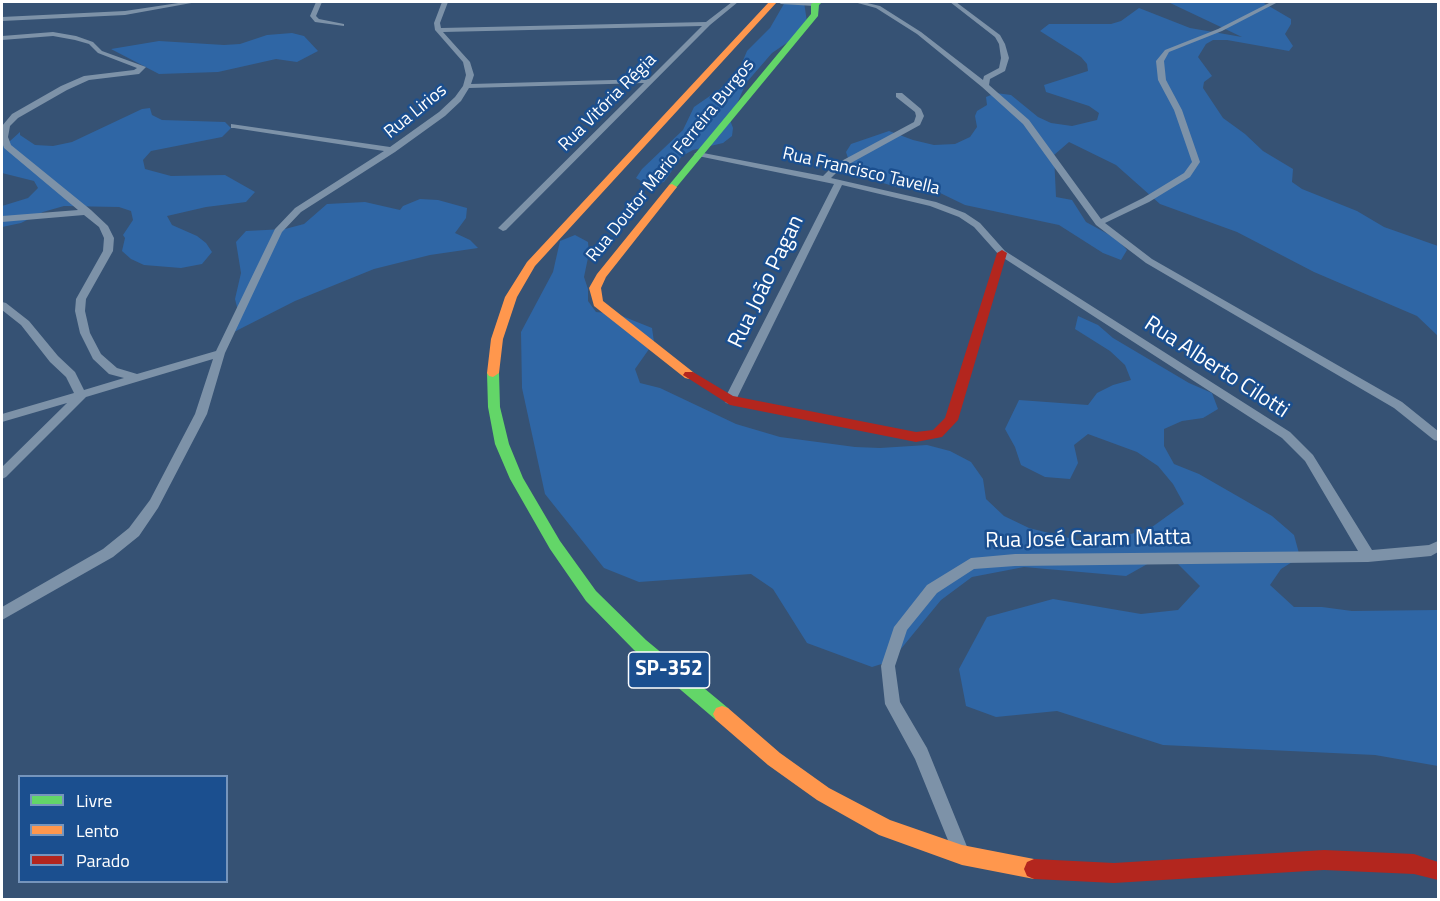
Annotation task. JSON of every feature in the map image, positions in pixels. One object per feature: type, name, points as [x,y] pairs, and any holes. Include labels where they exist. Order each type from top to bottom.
[{"type":"main road","name":"SP-352","points":[[773,2],[531,264],[511,297],[497,339],[493,373],[494,406],[502,444],[517,479],[555,545],[591,596],[640,645],[774,759],[823,794],[886,828],[962,855],[1034,869],[1114,873],[1324,860],[1414,864],[1438,871]]},
{"type":"main road","name":"Rua Doutor Mario Ferreira Burgos","points":[[816,3],[815,14],[698,154],[601,276],[595,288],[598,303],[693,379],[730,400],[916,437],[937,434],[951,420],[1002,253]]},
{"type":"street","points":[[2,19],[125,13],[194,2]]},
{"type":"street","points":[[318,2],[313,16],[316,21],[342,25]]},
{"type":"street","points":[[445,2],[437,23],[438,30],[708,24]]},
{"type":"street","name":"Rua Vitória Régia","points":[[503,228],[708,24],[735,2]]},
{"type":"street","points":[[780,2],[816,3]]},
{"type":"street","points":[[857,2],[878,7],[919,33],[985,85],[1026,122],[1099,223],[1149,261],[1398,405],[1437,433]]},
{"type":"street","points":[[952,2],[998,36],[1005,58],[1002,69],[987,78],[985,85]]},
{"type":"street","points":[[1099,223],[1146,200],[1187,175],[1196,162],[1178,110],[1162,80],[1160,61],[1167,51],[1220,30],[1275,2]]},
{"type":"street","name":"Rua Lirios","points":[[2,614],[108,553],[134,532],[154,504],[201,414],[220,353],[278,231],[298,210],[392,150],[442,114],[458,99],[467,86],[470,75],[466,62],[438,30]]},
{"type":"street","points":[[2,38],[53,34],[76,38],[91,43],[100,52],[142,67],[136,72],[87,78],[30,106],[15,116],[6,126],[4,136],[7,146],[103,226],[109,238],[108,251],[81,299],[80,311],[85,333],[98,356],[113,371],[139,378]]},
{"type":"street","points":[[958,64],[974,70],[1002,69]]},
{"type":"street","points":[[467,86],[650,81]]},
{"type":"street","points":[[825,179],[837,166],[917,123],[920,116],[918,111],[899,95]]},
{"type":"street","points":[[234,126],[392,150]]},
{"type":"street","name":"Rua Francisco Tavella","points":[[698,154],[825,179],[933,204],[962,215],[977,225],[1002,253]]},
{"type":"street","name":"Rua João Pagan","points":[[730,400],[839,182]]},
{"type":"street","points":[[2,219],[88,212]]},
{"type":"street","name":"Rua Alberto Cilotti","points":[[1002,253],[1286,435],[1309,458],[1368,556]]},
{"type":"street","points":[[2,305],[25,323],[54,359],[71,375],[81,396]]},
{"type":"street","points":[[2,418],[220,353]]},
{"type":"street","points":[[2,474],[81,396]]},
{"type":"street","name":"Rua José Caram Matta","points":[[962,855],[921,754],[893,704],[888,666],[901,627],[932,589],[971,564],[1015,560],[1368,556],[1436,550]]},
{"type":"shaded area","points":[[785,2],[804,2],[807,22],[794,38],[772,53],[746,83],[730,120],[733,128],[732,136],[723,143],[693,150],[682,156],[664,182],[648,185],[636,178],[642,169],[683,130],[694,107],[720,89],[739,70],[747,51],[770,28]]},
{"type":"shaded area","points":[[1168,2],[1262,2],[1291,19],[1291,24],[1285,34],[1293,46],[1289,51],[1227,40],[1213,40],[1206,44],[1198,57],[1212,76],[1204,82],[1203,88],[1223,118],[1263,151],[1293,169],[1292,182],[1302,189],[1357,211],[1384,227],[1438,246],[1438,336],[1417,316],[1314,272],[1237,232],[1160,204],[1116,165],[1069,142],[1054,155],[1056,197],[1072,200],[1086,222],[1117,239],[1127,250],[1121,260],[1103,253],[1059,225],[965,205],[936,191],[900,188],[883,183],[858,169],[849,161],[846,152],[851,144],[889,131],[934,145],[955,144],[970,137],[977,127],[975,116],[977,111],[987,105],[986,97],[996,93],[1011,95],[1038,117],[1051,123],[1072,126],[1097,120],[1099,113],[1089,106],[1046,92],[1044,85],[1088,71],[1087,64],[1081,57],[1040,31],[1049,24],[1111,24],[1121,21],[1139,8],[1190,28],[1242,37]]},
{"type":"shaded area","points":[[292,33],[304,36],[318,51],[297,62],[276,59],[218,72],[159,74],[111,49],[159,41],[240,44],[267,35]]},
{"type":"shaded area","points":[[150,108],[152,115],[162,120],[225,122],[231,128],[222,137],[151,151],[143,160],[145,169],[171,176],[225,175],[255,192],[246,202],[206,207],[167,216],[172,225],[197,236],[206,243],[212,252],[202,264],[181,268],[144,265],[131,259],[122,251],[125,238],[123,235],[133,220],[131,211],[119,207],[64,206],[43,212],[21,223],[2,227],[2,206],[28,198],[38,188],[34,181],[2,173],[2,144],[10,141],[20,132],[20,135],[35,145],[53,146],[72,142],[142,109]]},
{"type":"shaded area","points":[[420,199],[438,200],[467,208],[466,218],[455,233],[470,240],[478,248],[430,255],[374,269],[295,301],[232,333],[238,311],[235,299],[241,273],[236,242],[246,231],[285,229],[304,224],[327,204],[365,202],[400,210],[403,206]]},
{"type":"shaded area","points":[[575,235],[588,242],[589,253],[584,277],[588,289],[588,301],[596,312],[617,314],[652,328],[654,342],[635,369],[640,383],[660,388],[736,424],[780,437],[855,447],[927,445],[950,451],[971,462],[983,479],[986,499],[1004,516],[1029,528],[1081,541],[1131,534],[1152,527],[1184,504],[1173,484],[1158,466],[1137,452],[1088,434],[1074,445],[1078,463],[1070,479],[1045,477],[1021,465],[1015,447],[1005,429],[1019,400],[1088,405],[1097,393],[1131,380],[1125,365],[1110,351],[1075,329],[1078,316],[1098,325],[1113,338],[1189,383],[1212,393],[1218,409],[1203,418],[1182,421],[1164,429],[1164,446],[1174,464],[1199,474],[1272,516],[1294,535],[1300,557],[1281,569],[1270,585],[1294,607],[1322,607],[1352,611],[1438,610],[1438,766],[1375,755],[1163,745],[1057,711],[996,717],[966,706],[959,669],[987,617],[1053,599],[1141,614],[1178,610],[1200,586],[1167,553],[1126,576],[1024,567],[972,577],[941,600],[891,661],[872,667],[807,643],[773,589],[751,574],[639,582],[604,568],[545,494],[522,388],[521,332],[553,272],[560,241]]},
{"type":"traffic: fast","points":[[672,187],[815,14],[815,4],[818,2]]},
{"type":"traffic: fast","points":[[493,373],[494,407],[502,444],[517,479],[555,545],[591,596],[640,645],[722,714]]},
{"type":"traffic: slow","points":[[493,373],[497,339],[511,297],[531,264],[773,2]]},
{"type":"traffic: slow","points":[[672,187],[601,276],[595,288],[598,303],[689,375]]},
{"type":"traffic: slow","points":[[722,714],[774,759],[823,794],[886,828],[962,855],[1034,869]]},
{"type":"traffic: jam","points":[[689,375],[730,400],[916,437],[937,434],[951,420],[1002,253]]},
{"type":"traffic: jam","points":[[1034,869],[1114,873],[1324,860],[1414,864],[1438,871]]}]
